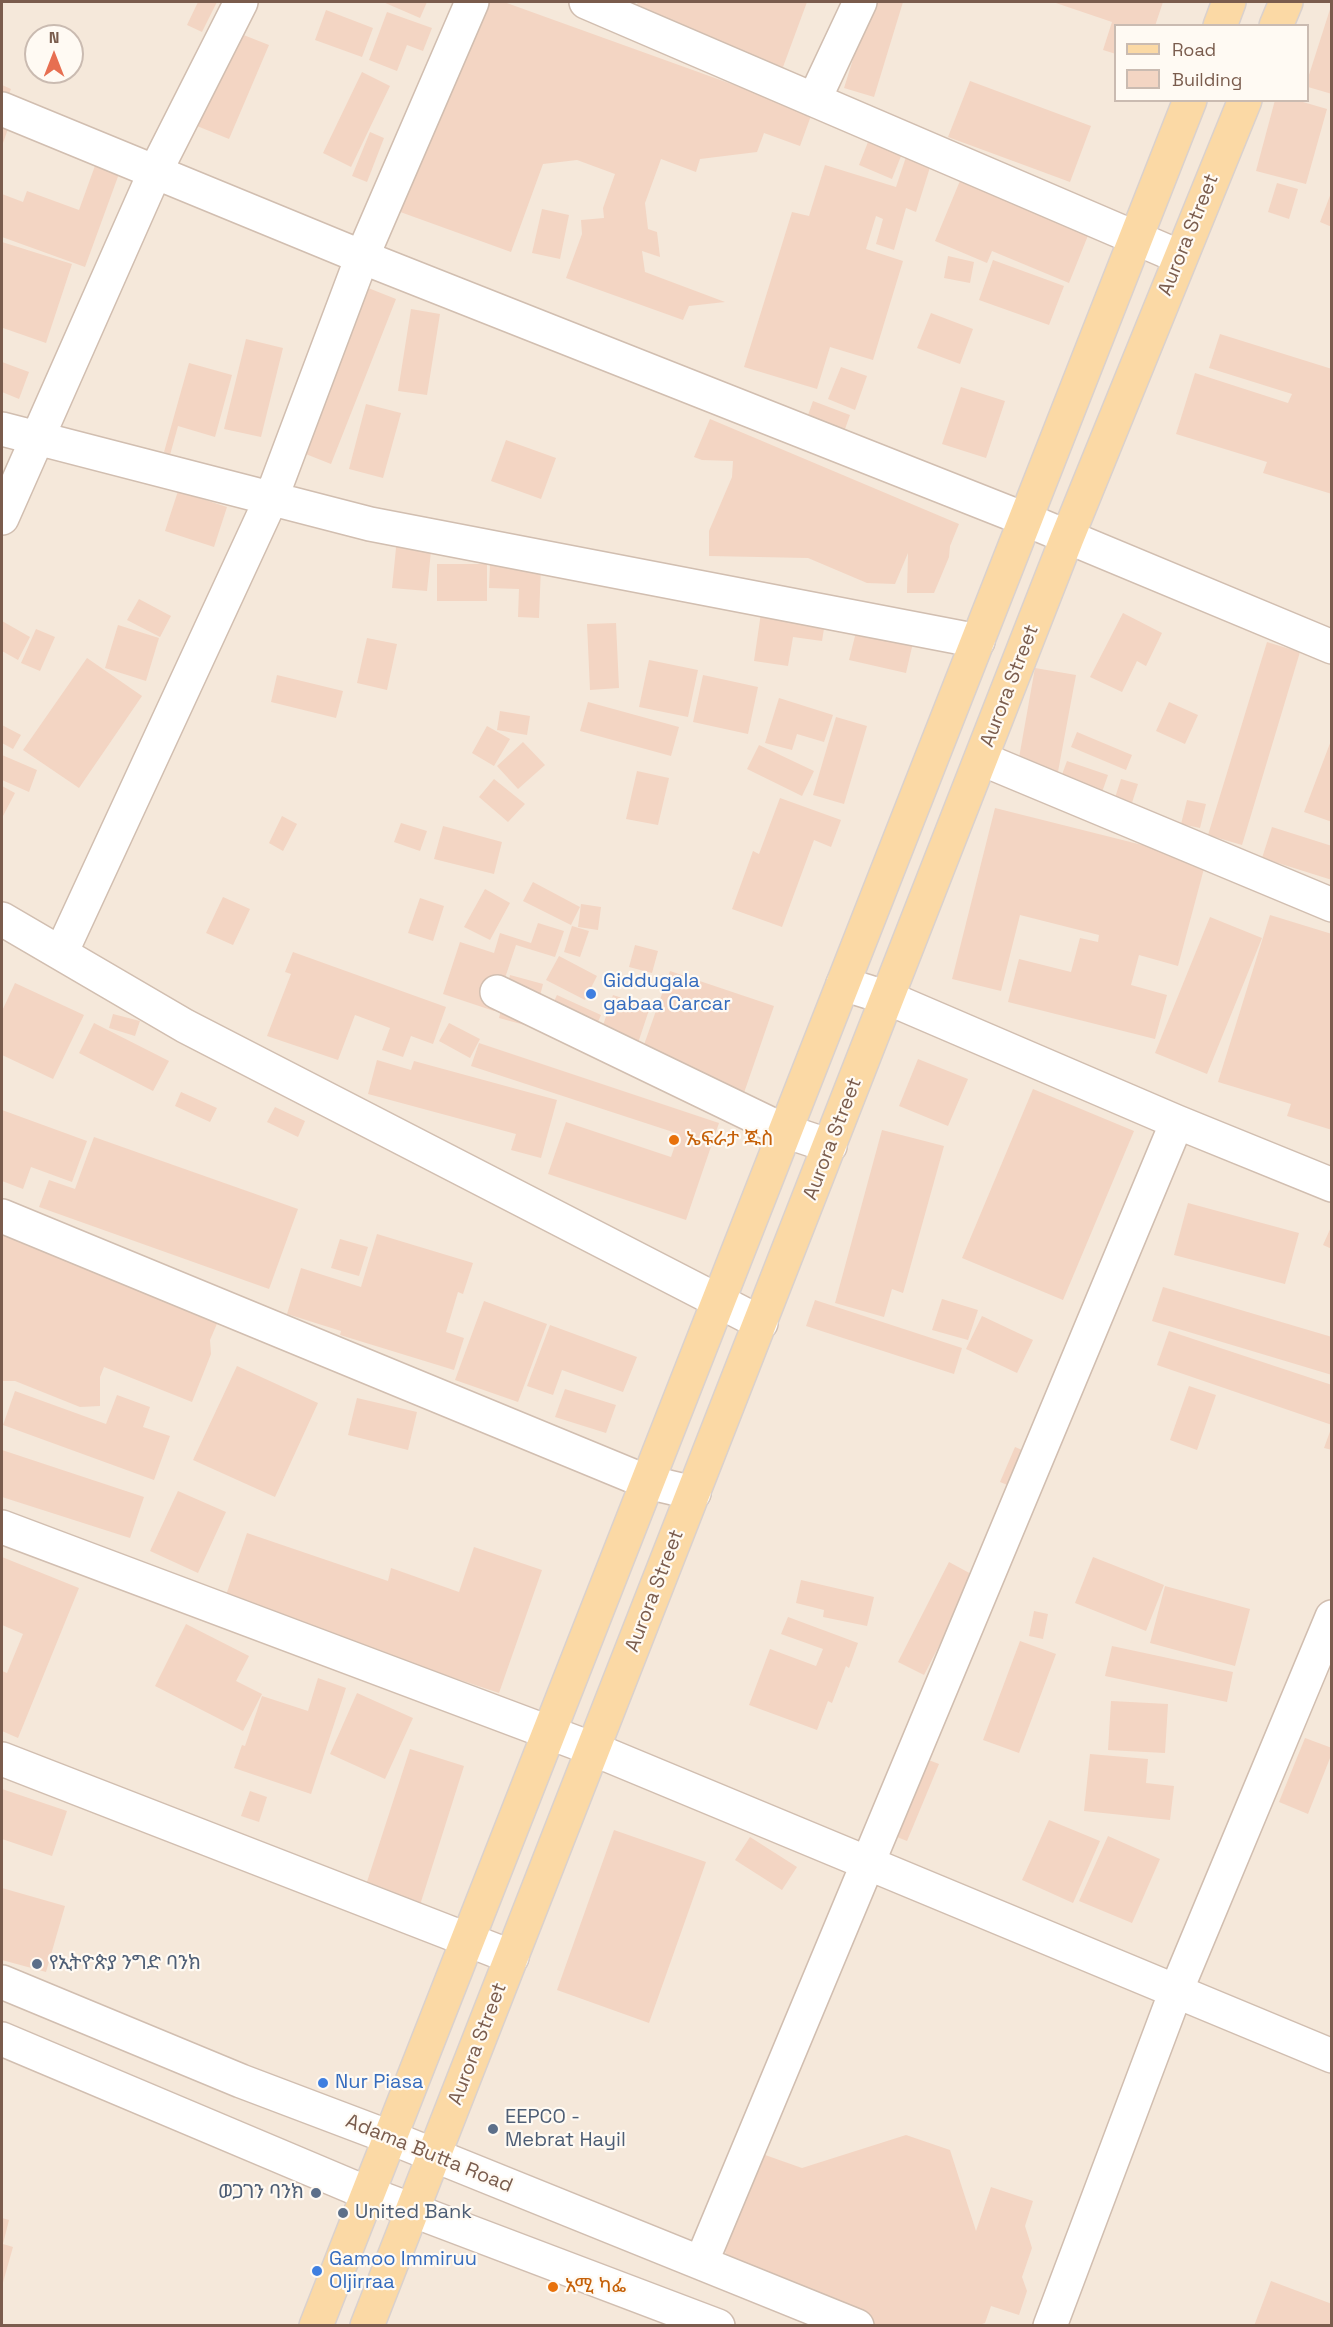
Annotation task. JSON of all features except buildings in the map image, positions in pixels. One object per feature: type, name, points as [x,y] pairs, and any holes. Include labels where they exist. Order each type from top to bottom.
[{"type":"main road","points":[[1221,24],[1229,2]]},
{"type":"main road","points":[[1277,24],[1286,2]]},
{"type":"main road","points":[[316,2325],[1027,520],[1189,102]]},
{"type":"main road","name":"Aurora Street","points":[[367,2325],[1068,538],[1244,102]]},
{"type":"street","points":[[2,518],[155,172],[241,2]]},
{"type":"street","points":[[61,953],[271,499],[362,257],[472,2]]},
{"type":"street","points":[[586,2],[1180,257]]},
{"type":"street","points":[[814,100],[860,2]]},
{"type":"street","points":[[2,109],[362,257],[1027,520],[1332,647]]},
{"type":"street","points":[[2,429],[370,524],[978,641]]},
{"type":"street","points":[[982,759],[1332,905]]},
{"type":"street","points":[[2,919],[185,1026],[760,1323]]},
{"type":"street","points":[[843,984],[888,998],[1177,1122],[1332,1185]]},
{"type":"street","points":[[497,992],[785,1131],[830,1146]]},
{"type":"street","points":[[701,2263],[1177,1122]]},
{"type":"street","points":[[2,1216],[647,1482],[694,1493]]},
{"type":"street","points":[[2,1527],[593,1749],[1332,2056]]},
{"type":"street","points":[[1050,2325],[1176,1991],[1332,1617]]},
{"type":"street","points":[[2,1759],[512,1957]]},
{"type":"street","name":"Adama Butta Road","points":[[2,1983],[389,2137],[429,2167],[701,2263],[857,2325]]},
{"type":"street","points":[[2,2039],[367,2193],[675,2318],[718,2325]]},
{"type":"shaded area","points":[[2,2],[1331,2],[1331,2325],[2,2325]]},
{"type":"place","name":"Giddugala gabaa Carcar","points":[[591,994]]},
{"type":"place","name":"ኤፍራታ ጁስ","points":[[674,1140]]},
{"type":"place","name":"የኢትዮጵያ ንግድ ባንክ","points":[[37,1964]]},
{"type":"place","name":"Nur Piasa","points":[[323,2083]]},
{"type":"place","name":"EEPCO - Mebrat Hayil","points":[[493,2129]]},
{"type":"place","name":"ወጋገን ባንክ","points":[[316,2193]]},
{"type":"place","name":"United Bank","points":[[343,2213]]},
{"type":"place","name":"Gamoo Immiruu Oljirraa","points":[[317,2271]]},
{"type":"place","name":"አሚ ካፌ","points":[[553,2287]]}]
